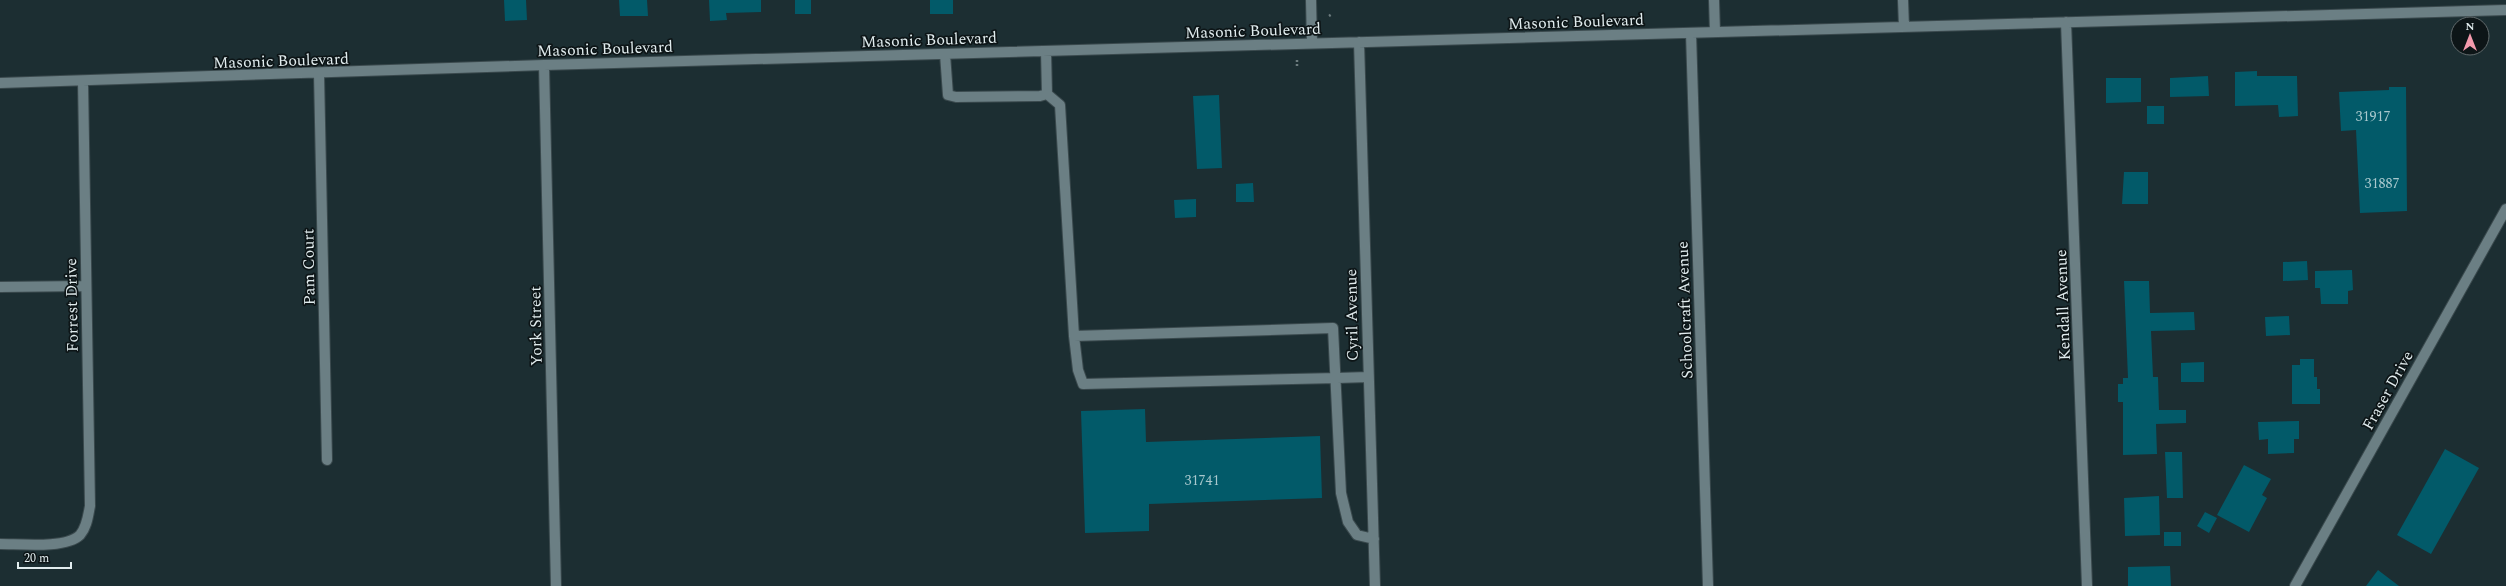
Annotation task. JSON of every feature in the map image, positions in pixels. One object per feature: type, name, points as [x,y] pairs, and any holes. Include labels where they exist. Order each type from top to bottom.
[{"type":"street","points":[[1311,0],[1312,44]]},
{"type":"street","points":[[1714,0],[1715,32]]},
{"type":"street","points":[[1903,0],[1904,27]]},
{"type":"street","name":"Masonic Boulevard","points":[[0,83],[319,74],[544,65],[2506,10]]},
{"type":"street","name":"Kendall Avenue","points":[[2066,22],[2086,586]]},
{"type":"street","name":"Schoolcraft Avenue","points":[[1691,33],[1708,586]]},
{"type":"street","name":"Cyril Avenue","points":[[1359,42],[1375,586]]},
{"type":"street","points":[[1046,51],[1047,94],[1060,105],[1074,336],[1078,370],[1083,384],[1368,378]]},
{"type":"street","points":[[945,54],[948,95],[956,97],[1040,96],[1047,94]]},
{"type":"street","name":"York Street","points":[[544,65],[556,586]]},
{"type":"street","name":"Pam Court","points":[[319,74],[327,460]]},
{"type":"street","name":"Forrest Drive","points":[[0,544],[63,544],[74,540],[85,527],[90,506],[85,286],[83,81]]},
{"type":"street","name":"Fraser Drive","points":[[2295,586],[2506,209]]},
{"type":"street","points":[[0,287],[85,286]]},
{"type":"street","points":[[1074,336],[1334,328],[1341,493],[1348,522],[1357,535],[1374,539]]},
{"type":"path","points":[[1328,16],[1332,14]]},
{"type":"path","points":[[1297,60],[1298,67]]},
{"type":"building","points":[[504,0],[526,0],[527,20],[505,21]]},
{"type":"building","points":[[619,0],[647,0],[648,16],[620,16]]},
{"type":"building","points":[[709,0],[761,0],[761,12],[726,13],[727,20],[710,21]]},
{"type":"building","points":[[795,0],[811,0],[811,14],[795,14]]},
{"type":"building","points":[[930,0],[953,0],[953,14],[930,14]]},
{"type":"building","points":[[2257,71],[2257,76],[2297,76],[2298,116],[2279,117],[2278,105],[2235,106],[2235,72]]},
{"type":"building","points":[[2208,76],[2209,96],[2170,97],[2170,78]]},
{"type":"building","points":[[2106,78],[2141,78],[2141,102],[2106,103]]},
{"type":"building","points":[[2389,87],[2406,87],[2407,211],[2360,213],[2356,130],[2341,131],[2339,92],[2389,90]]},
{"type":"building","points":[[1219,95],[1222,168],[1197,169],[1193,96]]},
{"type":"building","points":[[2147,106],[2164,106],[2164,124],[2147,124]]},
{"type":"building","points":[[2124,172],[2148,172],[2148,204],[2122,204]]},
{"type":"building","points":[[1253,183],[1254,202],[1236,202],[1236,184]]},
{"type":"building","points":[[1196,199],[1196,217],[1175,218],[1174,200]]},
{"type":"building","points":[[2307,261],[2308,280],[2283,281],[2283,262]]},
{"type":"building","points":[[2352,270],[2353,290],[2348,291],[2348,304],[2321,304],[2320,288],[2315,288],[2315,271]]},
{"type":"building","points":[[2124,281],[2149,281],[2150,313],[2194,312],[2195,330],[2151,331],[2153,377],[2158,377],[2159,410],[2186,410],[2186,423],[2156,424],[2157,454],[2123,455],[2123,402],[2118,402],[2118,384],[2123,384],[2123,378],[2128,378]]},
{"type":"building","points":[[2289,316],[2290,335],[2266,336],[2265,317]]},
{"type":"building","points":[[2300,359],[2314,359],[2314,377],[2317,377],[2317,389],[2320,389],[2320,404],[2292,404],[2292,365],[2300,365]]},
{"type":"building","points":[[2204,362],[2204,382],[2181,382],[2181,363]]},
{"type":"building","points":[[1145,409],[1146,442],[1320,436],[1322,498],[1149,504],[1149,531],[1085,533],[1081,411]]},
{"type":"building","points":[[2299,421],[2299,439],[2294,439],[2294,453],[2268,454],[2268,439],[2259,440],[2258,422]]},
{"type":"building","points":[[2445,449],[2479,468],[2431,554],[2397,535]]},
{"type":"building","points":[[2165,452],[2182,452],[2183,498],[2167,498]]},
{"type":"building","points":[[2244,465],[2271,479],[2262,495],[2267,498],[2249,532],[2217,515]]},
{"type":"building","points":[[2159,496],[2160,535],[2125,536],[2124,498]]},
{"type":"building","points":[[2205,512],[2217,518],[2209,533],[2197,526]]},
{"type":"building","points":[[2164,532],[2181,532],[2181,546],[2164,546]]},
{"type":"building","points":[[2170,566],[2171,586],[2128,586],[2128,567]]},
{"type":"building","points":[[2378,570],[2399,586],[2366,586]]}]
